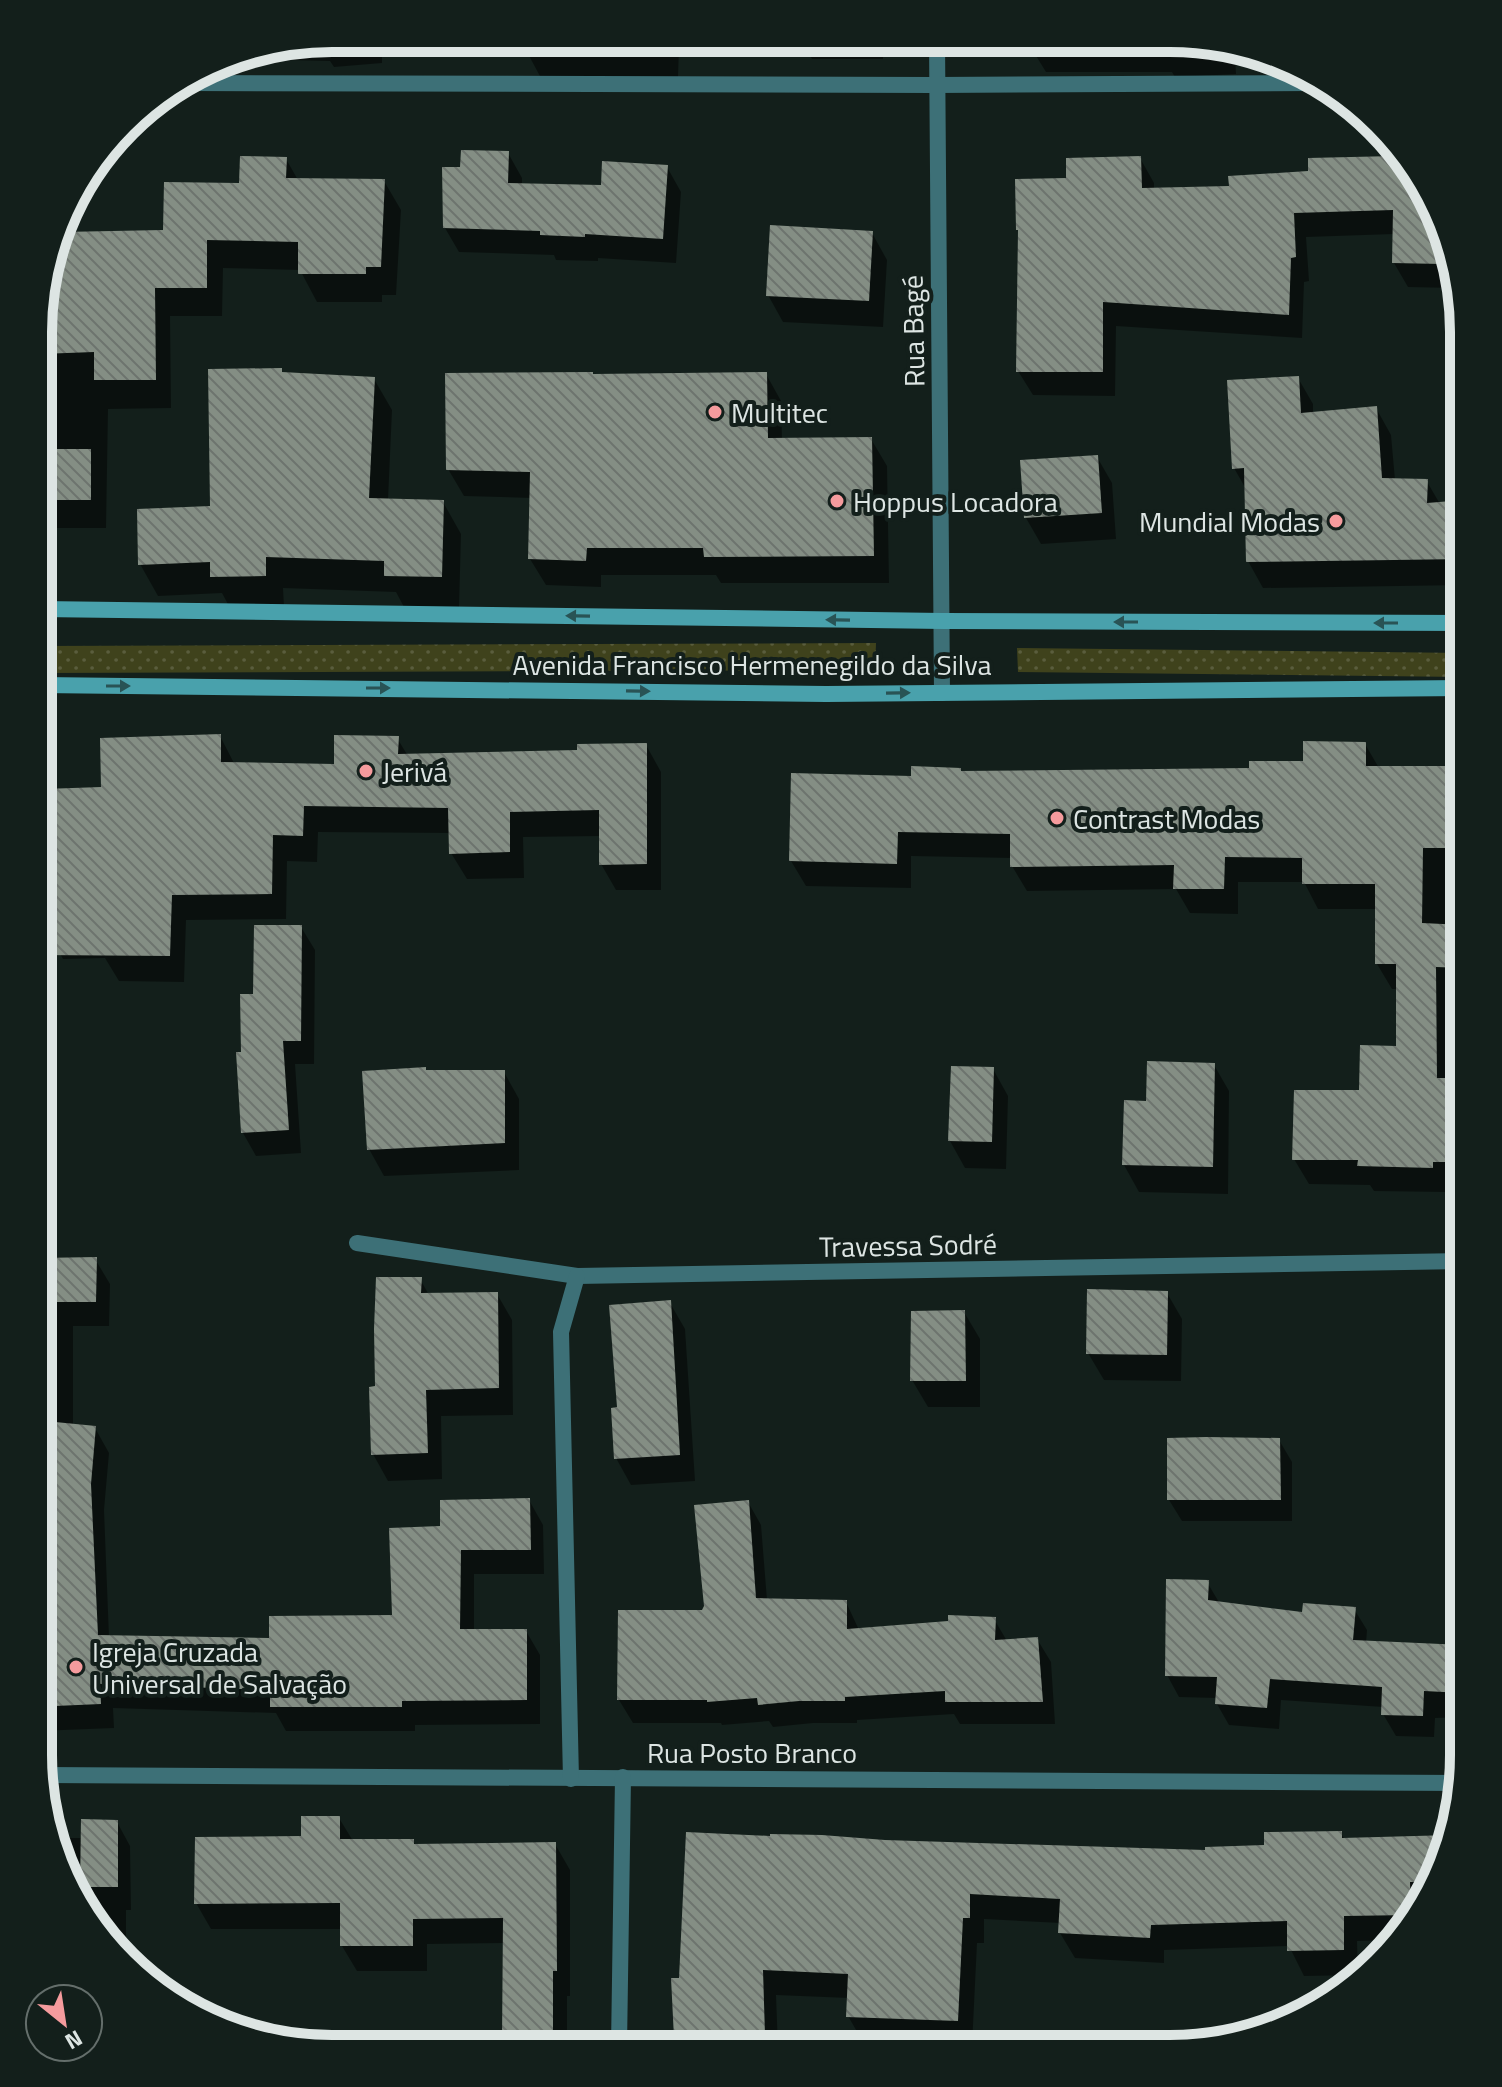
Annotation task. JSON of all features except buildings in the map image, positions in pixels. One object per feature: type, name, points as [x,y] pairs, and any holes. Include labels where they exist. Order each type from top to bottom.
[{"type":"main road","name":"Avenida Francisco Hermenegildo da Silva","points":[[52,609],[943,621],[1450,623]]},
{"type":"main road","name":"Avenida Francisco Hermenegildo da Silva","points":[[52,685],[826,694],[1450,688]]},
{"type":"street","name":"Rua Bagé","points":[[936,52],[942,693]]},
{"type":"street","points":[[204,83],[1298,83]]},
{"type":"street","name":"Travessa Sodré","points":[[357,1243],[577,1276],[1449,1261]]},
{"type":"street","points":[[571,1779],[561,1332],[577,1276]]},
{"type":"street","name":"Rua Posto Branco","points":[[53,1775],[1448,1783]]},
{"type":"street","points":[[619,2035],[623,1777]]},
{"type":"green space","points":[[876,643],[875,670],[52,673],[52,646]]},
{"type":"green space","points":[[1017,648],[1450,653],[1450,677],[1018,672]]},
{"type":"place","name":"Multitec","points":[[715,412]]},
{"type":"place","name":"Hoppus Locadora","points":[[837,501]]},
{"type":"place","name":"Mundial Modas","points":[[1336,521]]},
{"type":"place","name":"Jerivá","points":[[366,771]]},
{"type":"place","name":"Contrast Modas","points":[[1057,818]]},
{"type":"place","name":"Igreja Cruzada Universal de Salvação","points":[[76,1667]]}]
